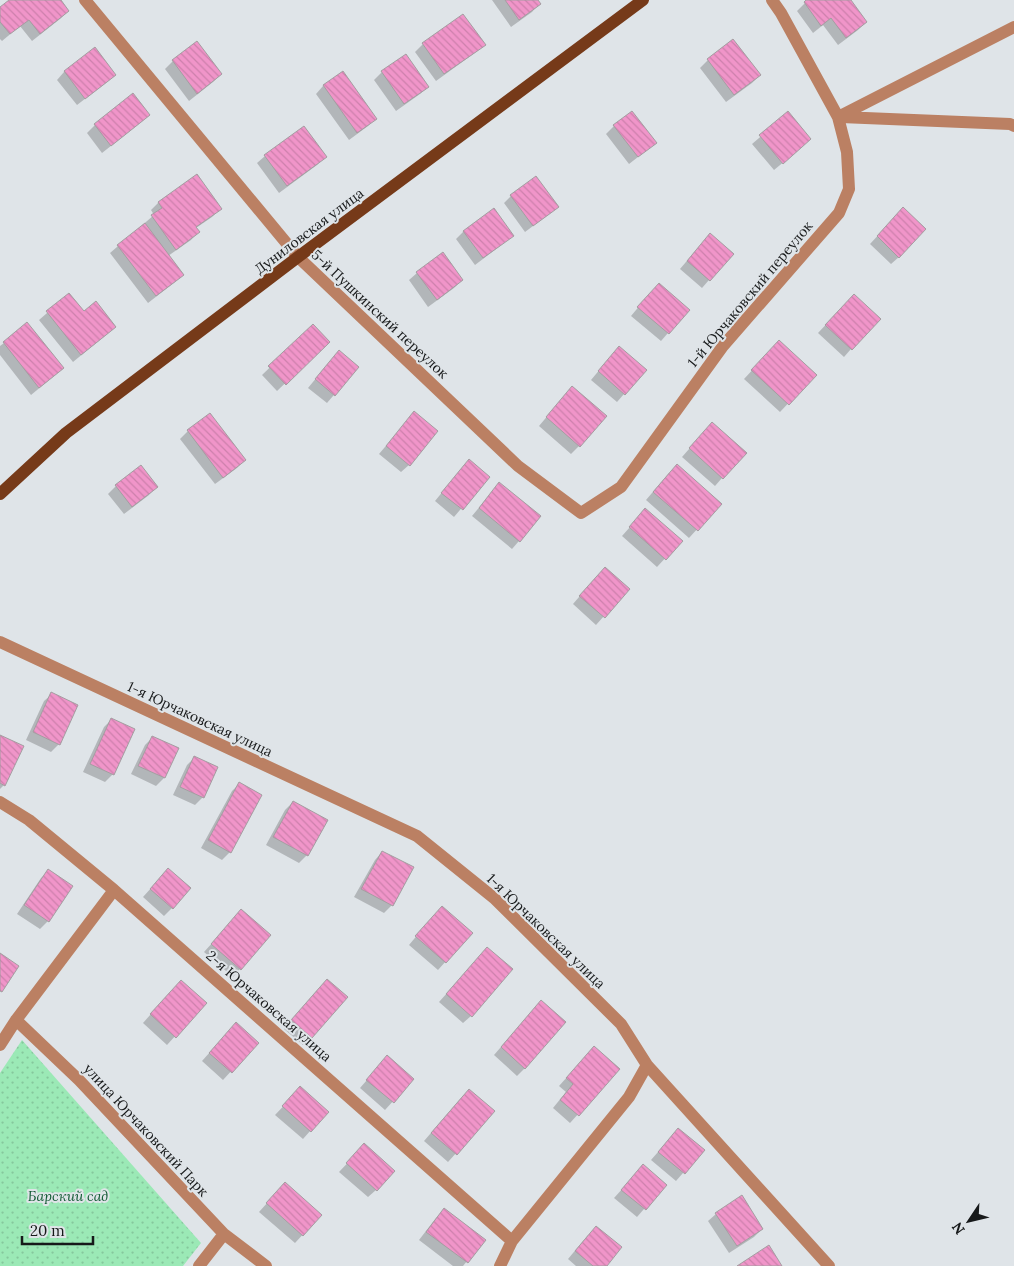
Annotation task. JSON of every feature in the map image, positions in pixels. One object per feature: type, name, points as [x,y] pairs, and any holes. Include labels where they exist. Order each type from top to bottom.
[{"type":"main road","name":"Дуниловская улица","points":[[0,494],[66,433],[298,257],[643,0]]},
{"type":"street","name":"5-й Пушкинский переулок","points":[[85,0],[298,257],[518,466],[581,513]]},
{"type":"street","name":"1-й Юрчаковский переулок","points":[[581,513],[621,488],[723,346],[839,213],[849,189],[847,152],[838,117],[772,0]]},
{"type":"street","points":[[838,117],[1014,27]]},
{"type":"street","points":[[838,117],[1010,124],[1014,126]]},
{"type":"street","name":"1-я Юрчаковская улица","points":[[0,642],[417,836],[494,898],[620,1024],[647,1065],[829,1266]]},
{"type":"street","name":"2-я Юрчаковская улица","points":[[0,802],[29,820],[114,890],[512,1241]]},
{"type":"street","points":[[0,1045],[16,1020],[114,890]]},
{"type":"street","name":"улица Юрчаковский Парк","points":[[16,1020],[79,1080],[224,1234]]},
{"type":"street","points":[[500,1266],[512,1241],[630,1097],[647,1065]]},
{"type":"street","points":[[199,1266],[224,1234],[266,1266]]},
{"type":"green space","name":"Барский сад","points":[[22,1040],[201,1243],[183,1266],[0,1266],[0,1073]]},
{"type":"building","points":[[9,0],[61,0],[69,11],[40,34],[29,20],[10,34],[0,22],[0,7]]},
{"type":"building","points":[[505,0],[538,0],[541,4],[519,20]]},
{"type":"building","points":[[806,0],[851,0],[867,22],[846,38],[831,18],[821,26],[804,2]]},
{"type":"building","points":[[463,14],[486,45],[444,74],[422,43]]},
{"type":"building","points":[[733,39],[761,75],[734,95],[707,59]]},
{"type":"building","points":[[197,41],[222,74],[197,94],[172,60]]},
{"type":"building","points":[[95,47],[116,75],[85,99],[64,71]]},
{"type":"building","points":[[406,54],[429,87],[404,104],[381,71]]},
{"type":"building","points":[[343,71],[377,119],[357,133],[323,85]]},
{"type":"building","points":[[133,93],[150,115],[111,146],[94,124]]},
{"type":"building","points":[[632,111],[657,143],[638,157],[613,125]]},
{"type":"building","points":[[788,111],[811,139],[783,164],[759,135]]},
{"type":"building","points":[[304,126],[327,157],[287,186],[264,155]]},
{"type":"building","points":[[197,174],[222,209],[196,227],[200,232],[176,250],[151,215],[162,208],[158,202]]},
{"type":"building","points":[[536,176],[559,207],[533,226],[510,195]]},
{"type":"building","points":[[903,207],[926,229],[899,258],[877,236]]},
{"type":"building","points":[[494,208],[514,236],[483,258],[463,231]]},
{"type":"building","points":[[145,223],[184,275],[156,296],[117,245]]},
{"type":"building","points":[[710,233],[734,254],[710,281],[687,261]]},
{"type":"building","points":[[443,252],[463,280],[437,300],[416,272]]},
{"type":"building","points":[[659,283],[690,310],[669,334],[637,307]]},
{"type":"building","points":[[69,293],[84,311],[96,301],[116,327],[81,355],[46,311]]},
{"type":"building","points":[[854,294],[881,319],[852,350],[825,325]]},
{"type":"building","points":[[27,322],[64,368],[39,388],[3,342]]},
{"type":"building","points":[[313,324],[330,342],[286,385],[268,366]]},
{"type":"building","points":[[779,340],[817,375],[789,405],[751,370]]},
{"type":"building","points":[[619,346],[647,370],[625,395],[598,371]]},
{"type":"building","points":[[339,350],[359,367],[335,396],[315,379]]},
{"type":"building","points":[[572,386],[607,416],[580,447],[546,417]]},
{"type":"building","points":[[414,411],[438,431],[410,466],[386,446]]},
{"type":"building","points":[[210,413],[246,460],[223,478],[187,430]]},
{"type":"building","points":[[712,422],[747,453],[723,479],[689,448]]},
{"type":"building","points":[[469,459],[490,477],[463,510],[441,493]]},
{"type":"building","points":[[677,464],[722,504],[698,531],[653,492]]},
{"type":"building","points":[[141,465],[158,487],[132,507],[115,485]]},
{"type":"building","points":[[499,482],[541,516],[520,542],[479,508]]},
{"type":"building","points":[[645,508],[683,541],[666,560],[629,527]]},
{"type":"building","points":[[605,567],[630,589],[605,618],[579,596]]},
{"type":"building","points":[[51,692],[78,705],[60,745],[33,732]]},
{"type":"building","points":[[111,718],[135,729],[114,775],[90,764]]},
{"type":"building","points":[[0,735],[24,746],[5,786],[0,783]]},
{"type":"building","points":[[152,736],[179,748],[165,778],[138,766]]},
{"type":"building","points":[[194,756],[218,767],[204,798],[180,787]]},
{"type":"building","points":[[239,782],[262,795],[231,853],[208,840]]},
{"type":"building","points":[[293,801],[328,820],[308,856],[273,837]]},
{"type":"building","points":[[382,851],[414,867],[393,906],[361,889]]},
{"type":"building","points":[[168,868],[191,888],[173,909],[150,889]]},
{"type":"building","points":[[48,869],[73,886],[49,922],[24,905]]},
{"type":"building","points":[[442,906],[473,933],[446,963],[415,936]]},
{"type":"building","points":[[241,909],[271,935],[241,970],[211,944]]},
{"type":"building","points":[[487,947],[513,969],[472,1017],[446,994]]},
{"type":"building","points":[[0,953],[19,966],[2,992],[0,991]]},
{"type":"building","points":[[327,979],[348,997],[312,1038],[291,1020]]},
{"type":"building","points":[[181,980],[207,1003],[176,1038],[150,1014]]},
{"type":"building","points":[[541,1000],[566,1022],[525,1069],[501,1047]]},
{"type":"building","points":[[236,1022],[259,1043],[232,1073],[209,1053]]},
{"type":"building","points":[[594,1046],[620,1069],[579,1116],[560,1100],[573,1084],[566,1078]]},
{"type":"building","points":[[387,1055],[414,1079],[394,1103],[366,1080]]},
{"type":"building","points":[[300,1086],[329,1112],[311,1132],[282,1106]]},
{"type":"building","points":[[469,1089],[495,1111],[457,1155],[431,1133]]},
{"type":"building","points":[[678,1128],[705,1150],[685,1174],[658,1152]]},
{"type":"building","points":[[364,1143],[395,1171],[377,1191],[346,1163]]},
{"type":"building","points":[[643,1164],[667,1185],[646,1210],[621,1190]]},
{"type":"building","points":[[285,1182],[322,1215],[303,1236],[266,1203]]},
{"type":"building","points":[[742,1195],[763,1229],[737,1246],[715,1213]]},
{"type":"building","points":[[444,1208],[486,1240],[468,1263],[426,1232]]},
{"type":"building","points":[[596,1226],[622,1247],[607,1266],[593,1266],[575,1251]]},
{"type":"building","points":[[769,1245],[782,1266],[737,1266]]}]
